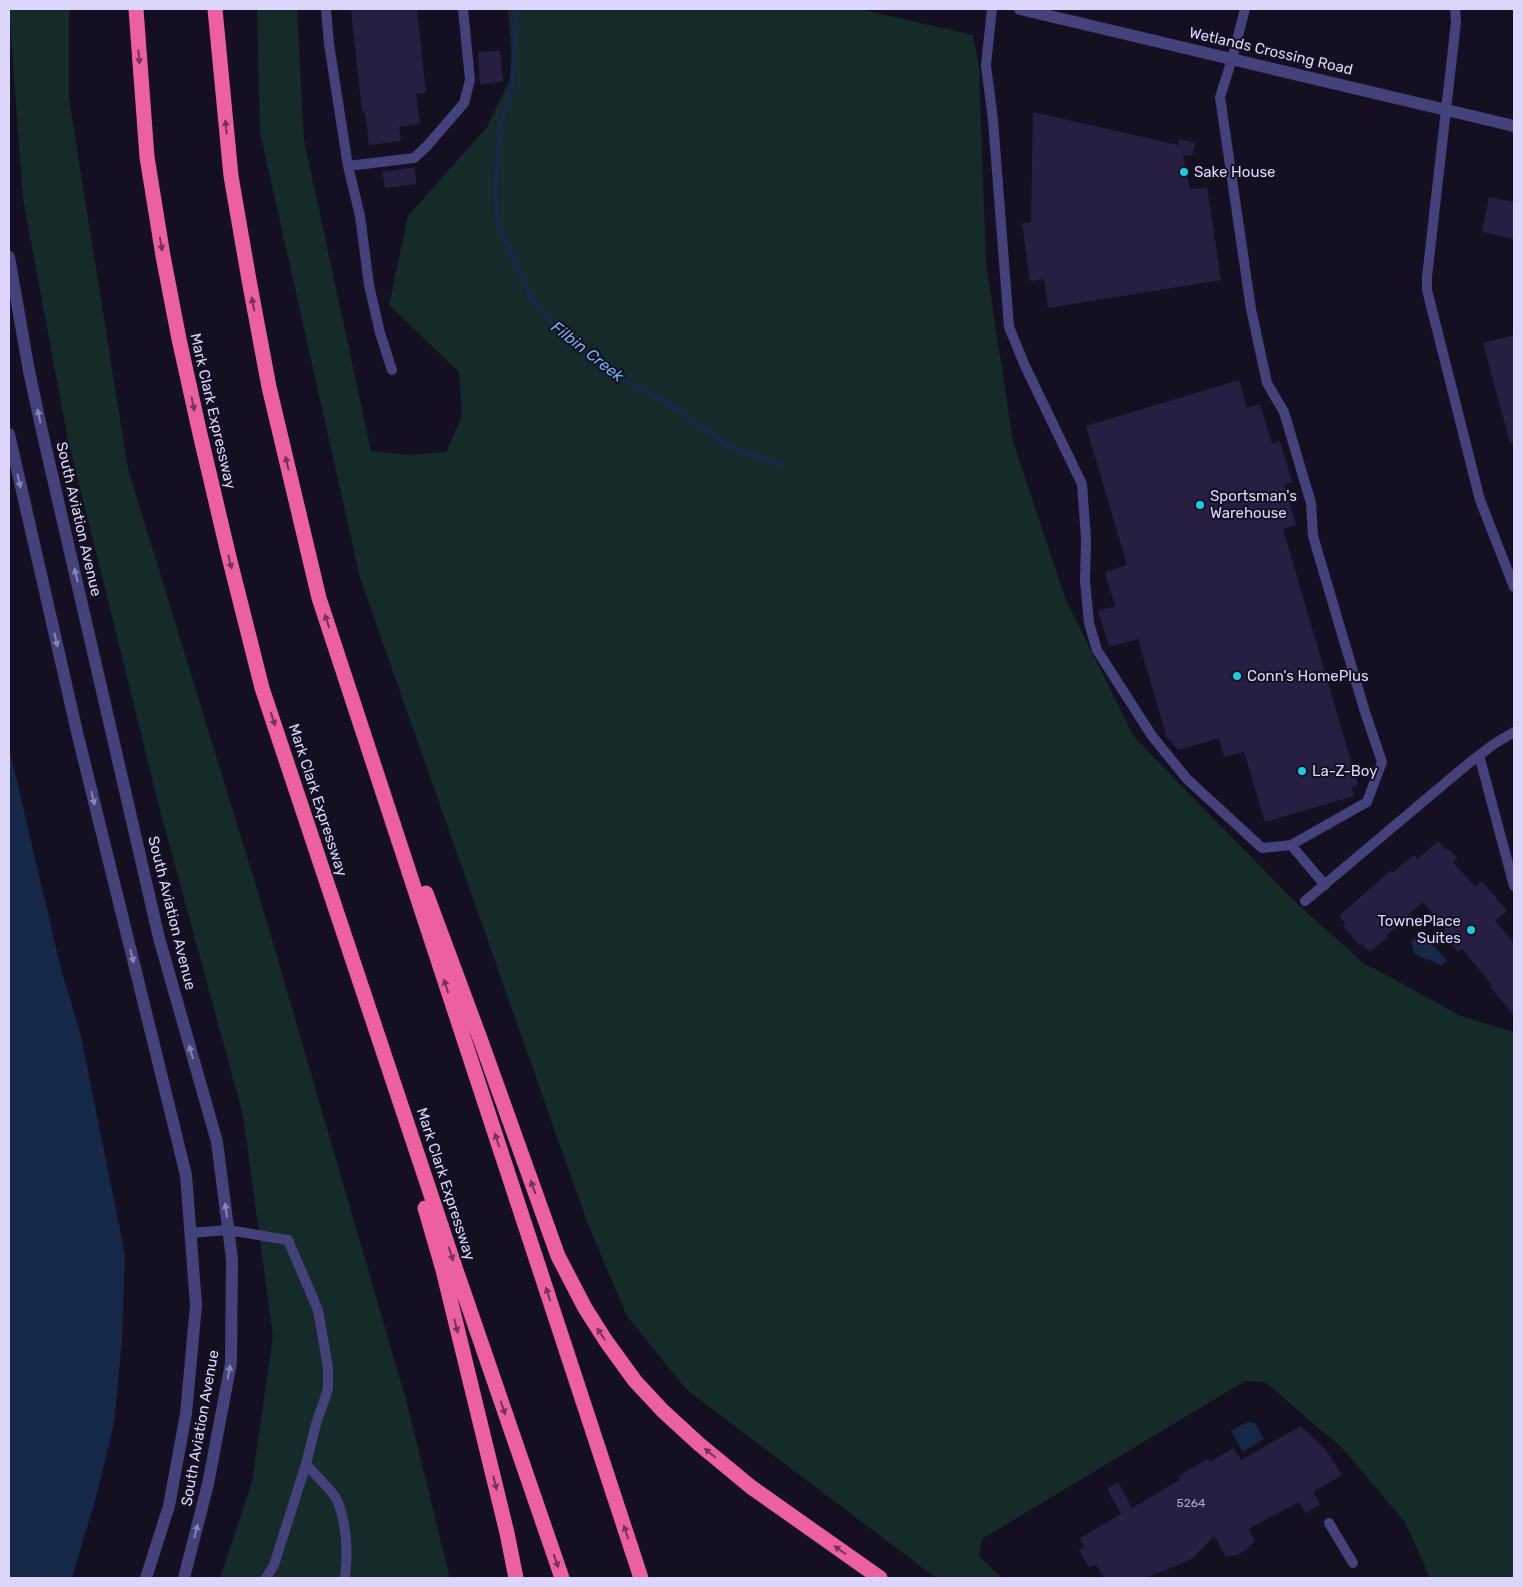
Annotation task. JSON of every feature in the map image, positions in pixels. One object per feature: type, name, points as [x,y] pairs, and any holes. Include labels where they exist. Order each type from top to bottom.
[{"type":"highway","name":"Mark Clark Expressway","points":[[136,9],[147,157],[163,256],[200,434],[262,688],[455,1267],[562,1578]]},
{"type":"highway","points":[[215,9],[231,176],[269,387],[319,598],[641,1578]]},
{"type":"highway","points":[[342,667],[481,1041],[558,1256],[585,1308],[635,1382],[670,1418],[751,1487],[880,1578]]},
{"type":"highway","points":[[358,975],[443,1270],[507,1533],[516,1578]]},
{"type":"street","name":"Wetlands Crossing Road","points":[[1020,9],[1514,126]]},
{"type":"street","name":"South Aviation Avenue","points":[[9,257],[13,308],[159,938],[217,1142],[232,1259],[231,1363],[208,1484],[184,1578]]},
{"type":"street","name":"South Aviation Avenue","points":[[9,434],[77,732],[186,1175],[196,1305],[186,1414],[169,1506],[146,1578]]},
{"type":"lane","points":[[326,9],[329,44],[348,166],[360,216],[370,285],[378,323],[392,370]]},
{"type":"lane","points":[[348,166],[414,158],[427,146],[464,103],[470,80],[464,9]]},
{"type":"lane","points":[[992,9],[986,65],[1009,327],[1025,366],[1082,484],[1086,539],[1086,598],[1089,623],[1097,650],[1152,736],[1187,779],[1262,848],[1290,845],[1367,802],[1382,762],[1365,712],[1313,536],[1311,503],[1284,412],[1267,383],[1251,308],[1220,97],[1232,59],[1244,9]]},
{"type":"lane","points":[[1455,9],[1456,22],[1445,109],[1427,290],[1480,500],[1514,587]]},
{"type":"lane","points":[[1305,901],[1479,755],[1514,732]]},
{"type":"lane","points":[[1479,755],[1514,886]]},
{"type":"lane","points":[[1290,845],[1325,885]]},
{"type":"lane","points":[[190,1233],[228,1230],[288,1240],[318,1310],[328,1368],[328,1389],[274,1565],[266,1578]]},
{"type":"lane","points":[[306,1464],[337,1499],[345,1533],[348,1560],[345,1578]]},
{"type":"lane","points":[[1328,1523],[1353,1563]]},
{"type":"green space","points":[[9,9],[69,9],[69,99],[128,469],[264,912],[406,1400],[450,1578],[220,1578],[252,1482],[273,1336],[243,1115],[161,814],[68,440],[23,199]]},
{"type":"green space","points":[[257,9],[297,9],[304,140],[371,451],[409,455],[446,452],[462,416],[459,372],[389,305],[408,216],[487,127],[513,73],[508,9],[859,9],[973,35],[979,67],[986,264],[1013,441],[1066,600],[1134,737],[1293,900],[1362,962],[1461,1016],[1514,1032],[1514,1578],[1430,1578],[1405,1522],[1342,1448],[1265,1382],[1245,1381],[982,1539],[979,1556],[1002,1578],[936,1578],[687,1390],[627,1316],[587,1222],[360,578],[260,132]]},
{"type":"water","points":[[9,747],[60,965],[81,1036],[125,1255],[122,1341],[114,1423],[98,1490],[72,1578],[9,1578]]},
{"type":"water","points":[[1423,933],[1447,961],[1441,965],[1414,954],[1411,941]]},
{"type":"water","points":[[1247,1422],[1255,1423],[1264,1439],[1243,1452],[1231,1431]]},
{"type":"building","points":[[351,9],[417,9],[426,93],[416,94],[420,124],[399,127],[401,141],[369,145],[365,112],[362,112]]},
{"type":"building","points":[[500,51],[503,81],[480,85],[478,52]]},
{"type":"building","points":[[1033,112],[1178,145],[1179,139],[1195,143],[1192,156],[1183,155],[1190,189],[1207,187],[1221,280],[1048,308],[1044,279],[1030,281],[1022,223],[1031,222]]},
{"type":"building","points":[[415,167],[416,184],[385,188],[382,172]]},
{"type":"building","points":[[1489,197],[1514,202],[1514,239],[1482,232]]},
{"type":"building","points":[[1514,335],[1514,443],[1510,443],[1483,343]]},
{"type":"building","points":[[1239,380],[1247,408],[1260,404],[1272,444],[1280,441],[1292,482],[1284,484],[1296,525],[1283,529],[1358,785],[1352,787],[1354,796],[1265,822],[1244,752],[1224,757],[1219,738],[1179,750],[1167,738],[1138,639],[1109,647],[1098,611],[1115,606],[1105,572],[1127,565],[1086,426]]},
{"type":"building","name":"TownePlace Suites","points":[[1438,841],[1457,858],[1453,862],[1475,887],[1482,881],[1507,911],[1495,921],[1514,943],[1514,1015],[1490,987],[1492,985],[1462,949],[1458,952],[1442,932],[1446,929],[1423,902],[1370,952],[1362,944],[1360,946],[1343,926],[1346,924],[1339,916],[1390,871],[1392,873],[1414,855],[1417,859]]},
{"type":"building","points":[[1301,1426],[1326,1450],[1342,1475],[1313,1492],[1320,1504],[1306,1513],[1299,1502],[1248,1529],[1255,1541],[1246,1550],[1236,1555],[1226,1557],[1214,1536],[1192,1559],[1146,1578],[1104,1578],[1096,1565],[1089,1567],[1079,1550],[1084,1547],[1080,1538],[1121,1514],[1107,1489],[1118,1482],[1132,1508],[1180,1480],[1178,1476],[1208,1459],[1210,1462],[1233,1448],[1241,1460]]},
{"type":"waterway","name":"Filbin Creek","points":[[517,9],[512,86],[500,128],[495,193],[498,224],[532,299],[554,327],[608,370],[675,408],[730,447],[782,465]]},
{"type":"place","name":"Sake House","points":[[1184,172]]},
{"type":"place","name":"Sportsman's Warehouse","points":[[1200,505]]},
{"type":"place","name":"Conn's HomePlus","points":[[1237,676]]},
{"type":"place","name":"La-Z-Boy","points":[[1302,771]]},
{"type":"place","name":"TownePlace Suites","points":[[1471,930]]}]
